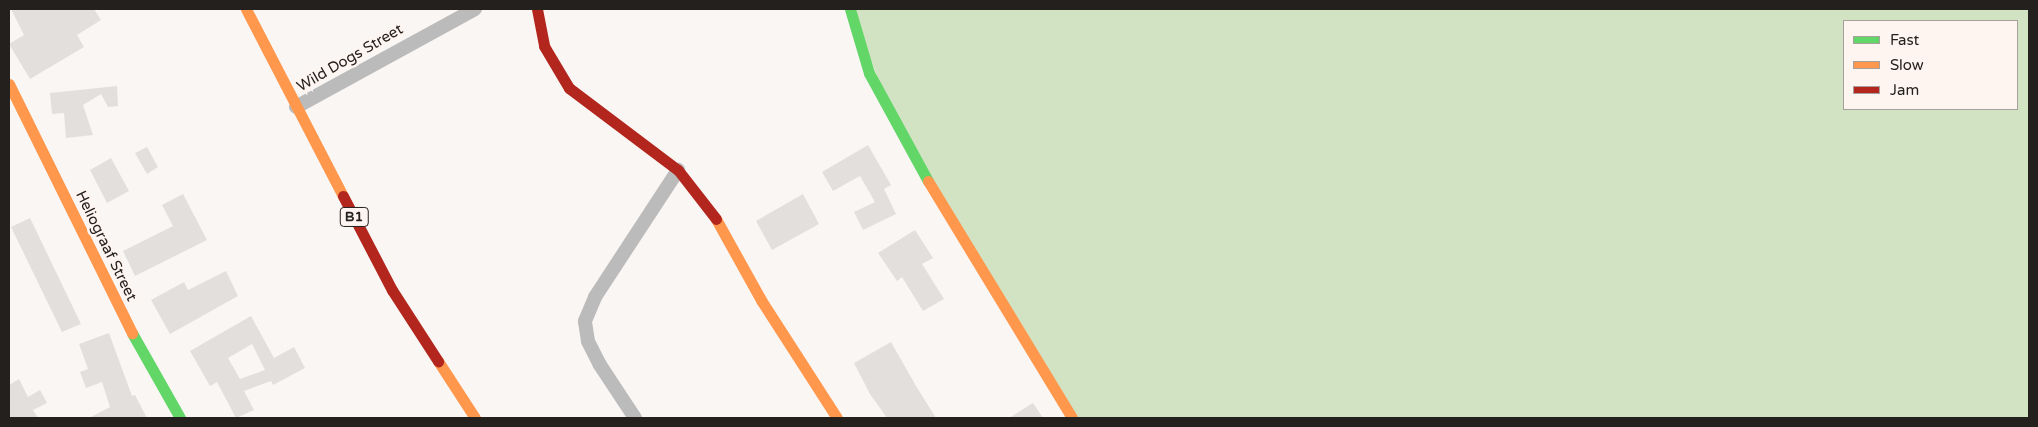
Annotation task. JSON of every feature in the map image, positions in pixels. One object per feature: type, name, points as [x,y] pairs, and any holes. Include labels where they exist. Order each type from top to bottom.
[{"type":"main road","name":"B1","points":[[246,9],[392,290],[475,418]]},
{"type":"main road","points":[[537,9],[544,46],[569,88],[678,170],[710,207],[761,300],[838,418]]},
{"type":"main road","points":[[850,9],[869,73],[903,140],[1072,418]]},
{"type":"main road","name":"Heliograaf Street","points":[[9,84],[148,365],[180,418]]},
{"type":"street","name":"Wild Dogs Street","points":[[296,107],[475,9]]},
{"type":"street","points":[[636,418],[600,366],[588,341],[585,321],[595,297],[678,170]]},
{"type":"green space","points":[[850,9],[2029,9],[2029,418],[1072,418],[903,140]]},
{"type":"building","points":[[11,9],[94,9],[101,20],[77,35],[84,47],[30,79],[9,44],[24,35]]},
{"type":"building","points":[[117,86],[118,106],[108,107],[101,94],[83,105],[93,135],[66,138],[64,113],[52,114],[50,93]]},
{"type":"building","points":[[868,145],[891,185],[884,189],[896,214],[863,230],[854,212],[875,202],[860,176],[833,191],[822,172]]},
{"type":"building","points":[[147,147],[158,167],[147,174],[135,153]]},
{"type":"building","points":[[111,158],[129,191],[107,203],[90,170]]},
{"type":"building","points":[[183,194],[207,240],[135,276],[123,251],[173,226],[162,205]]},
{"type":"building","points":[[803,194],[819,224],[772,250],[756,221]]},
{"type":"building","points":[[30,218],[81,324],[62,332],[11,227]]},
{"type":"building","points":[[915,230],[933,258],[922,264],[944,299],[923,311],[902,277],[897,281],[878,253]]},
{"type":"building","points":[[226,271],[238,296],[170,334],[151,300],[184,282],[188,290]]},
{"type":"building","points":[[251,316],[274,358],[294,347],[305,368],[273,385],[271,381],[244,391],[254,410],[236,418],[217,382],[210,386],[190,351]],"holes":[[[252,344],[265,370],[240,379],[228,358]]]},
{"type":"building","points":[[109,333],[132,396],[135,395],[147,418],[89,418],[110,407],[102,382],[86,388],[80,372],[88,369],[79,344]]},
{"type":"building","points":[[891,342],[936,418],[887,418],[870,394],[854,363]]},
{"type":"building","points":[[19,379],[28,397],[40,390],[47,403],[33,410],[38,418],[9,418],[9,385]]},
{"type":"building","points":[[1033,403],[1043,418],[1009,418]]},
{"type":"traffic: fast","points":[[850,9],[869,73],[928,181]]},
{"type":"traffic: fast","points":[[132,333],[180,418]]},
{"type":"traffic: slow","points":[[246,9],[343,196]]},
{"type":"traffic: slow","points":[[9,84],[132,333]]},
{"type":"traffic: slow","points":[[928,181],[1072,418]]},
{"type":"traffic: slow","points":[[716,219],[761,300],[837,418]]},
{"type":"traffic: slow","points":[[438,361],[475,418]]},
{"type":"traffic: jam","points":[[537,9],[544,46],[569,88],[678,170],[716,219]]},
{"type":"traffic: jam","points":[[343,196],[392,290],[438,361]]}]
